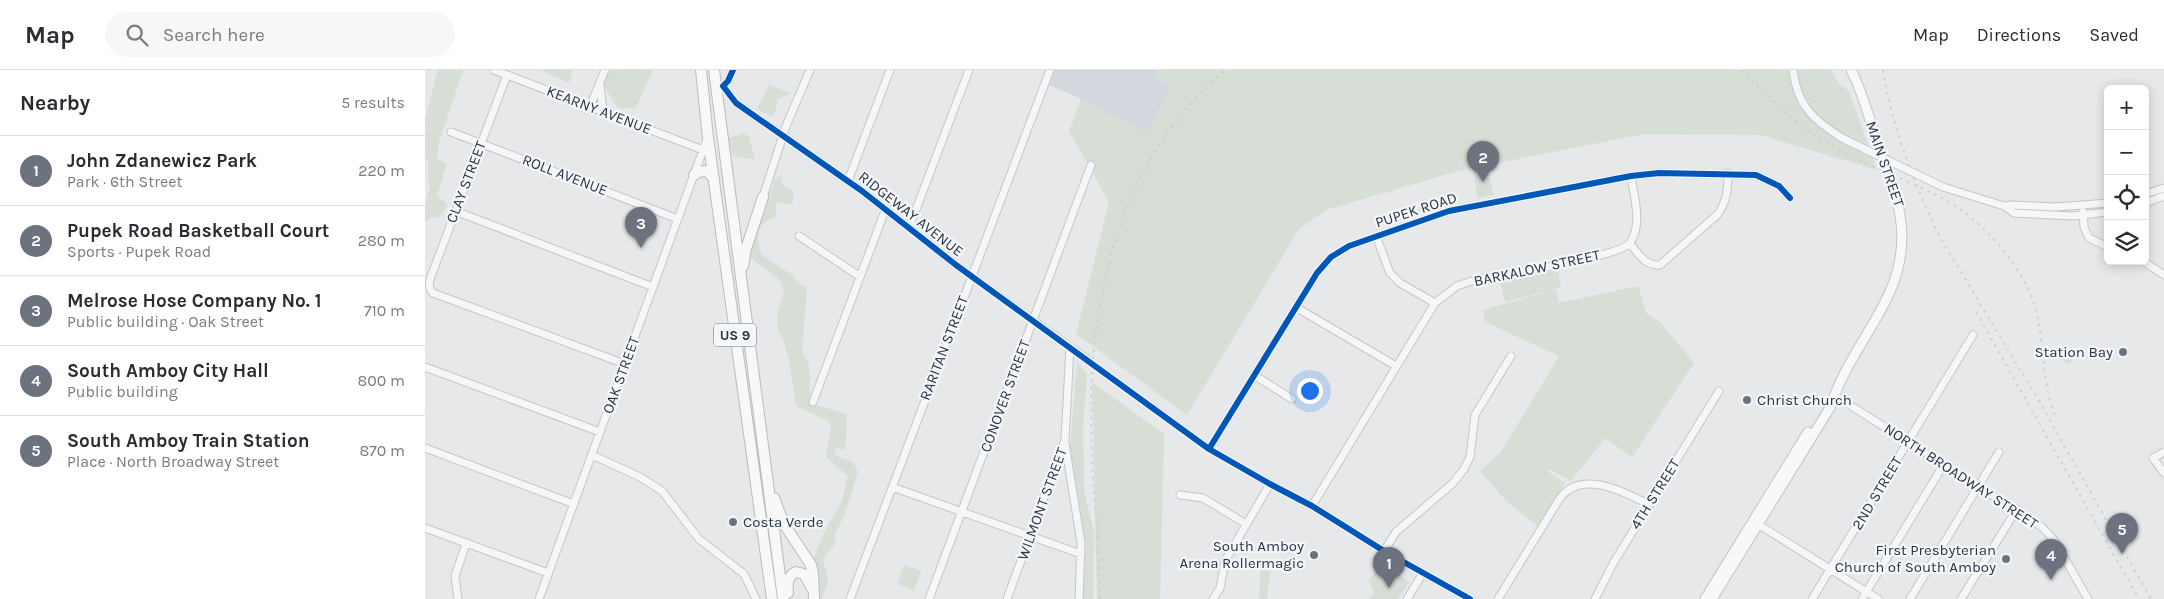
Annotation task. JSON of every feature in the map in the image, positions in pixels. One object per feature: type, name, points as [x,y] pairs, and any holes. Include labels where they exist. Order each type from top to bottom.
[{"type":"highway","points":[[694,70],[702,87]]},
{"type":"highway","name":"US 9","points":[[701,70],[708,138],[772,599]]},
{"type":"highway","points":[[715,70],[723,86]]},
{"type":"highway","name":"US 9","points":[[715,70],[769,478],[783,599]]},
{"type":"highway","points":[[694,175],[698,172],[707,171],[714,179]]},
{"type":"highway","points":[[742,282],[746,249],[763,197]]},
{"type":"highway","points":[[769,478],[781,519],[811,565],[813,594]]},
{"type":"highway","points":[[788,599],[787,583],[794,572],[804,574],[813,594]]},
{"type":"main road","name":"MAIN STREET","points":[[1712,599],[1825,403],[1834,395],[1886,301],[1899,264],[1903,237],[1898,201],[1851,70]]},
{"type":"main road","name":"MAIN STREET","points":[[1705,599],[1756,523]]},
{"type":"street","name":"KEARNY AVENUE","points":[[494,70],[703,150]]},
{"type":"street","points":[[590,107],[605,70]]},
{"type":"street","points":[[723,86],[728,81],[733,70]]},
{"type":"street","points":[[763,197],[783,136],[810,70]]},
{"type":"street","points":[[848,180],[890,70]]},
{"type":"street","points":[[909,228],[969,70]]},
{"type":"street","name":"RARITAN STREET","points":[[850,599],[1050,70]]},
{"type":"street","points":[[1793,70],[1797,92],[1803,105],[1821,123],[1842,138],[1943,187],[2004,206],[2014,212],[2083,215],[2104,212]]},
{"type":"street","name":"CLAY STREET","points":[[507,75],[455,211],[435,266],[429,289],[433,293],[625,364]]},
{"type":"street","points":[[601,80],[603,112]]},
{"type":"street","name":"RIDGEWAY AVENUE","points":[[723,86],[736,104],[848,180],[971,276],[1087,359]]},
{"type":"street","name":"ROLL AVENUE","points":[[451,132],[678,219]]},
{"type":"street","name":"OAK STREET","points":[[539,599],[708,138]]},
{"type":"street","name":"CONOVER STREET","points":[[929,599],[1091,165]]},
{"type":"street","name":"PUPEK ROAD","points":[[1209,449],[1317,273],[1331,257],[1349,246],[1449,211],[1631,176],[1659,173],[1756,175],[1779,186],[1789,198]]},
{"type":"street","points":[[1631,176],[1638,222],[1630,244],[1646,262],[1652,265],[1661,265],[1717,215],[1723,207],[1729,173]]},
{"type":"street","points":[[2149,193],[2164,188]]},
{"type":"street","points":[[2149,202],[2164,196]]},
{"type":"street","points":[[2004,206],[2083,207],[2104,204]]},
{"type":"street","points":[[2083,207],[2084,227],[2089,238],[2104,246]]},
{"type":"street","points":[[813,402],[886,208]]},
{"type":"street","points":[[455,211],[653,287]]},
{"type":"street","points":[[799,236],[859,276]]},
{"type":"street","points":[[1376,236],[1390,274],[1435,304]]},
{"type":"street","name":"BARKALOW STREET","points":[[1311,506],[1395,366],[1435,304],[1457,286],[1475,280],[1612,253],[1630,244]]},
{"type":"street","points":[[2149,265],[2164,275]]},
{"type":"street","points":[[1297,308],[1395,366]]},
{"type":"street","name":"2ND STREET","points":[[1812,599],[1973,335]]},
{"type":"street","name":"WILMONT STREET","points":[[1007,599],[1065,440],[1070,347]]},
{"type":"street","points":[[1384,551],[1396,532],[1453,483],[1464,469],[1470,457],[1475,415],[1511,356]]},
{"type":"street","points":[[425,367],[600,432]]},
{"type":"street","points":[[1254,375],[1292,399]]},
{"type":"street","name":"4TH STREET","points":[[1595,599],[1614,562],[1719,391]]},
{"type":"street","name":"NORTH BROADWAY STREET","points":[[1834,395],[2017,509],[2050,534],[2088,599]]},
{"type":"street","points":[[1149,404],[1209,449],[1311,506],[1384,551],[1469,599]]},
{"type":"street","points":[[1065,440],[1081,542],[1079,599]]},
{"type":"street","points":[[425,448],[574,504]]},
{"type":"street","points":[[1910,599],[1999,452]]},
{"type":"street","points":[[2164,452],[2153,458],[2164,473]]},
{"type":"street","points":[[592,455],[639,477],[662,491],[699,539],[744,574],[756,599]]},
{"type":"street","points":[[1863,599],[1944,464]]},
{"type":"street","points":[[1213,599],[1220,588],[1225,562],[1270,484]]},
{"type":"street","points":[[1498,599],[1565,492],[1583,484],[1620,490],[1649,504]]},
{"type":"street","points":[[892,486],[1030,538],[1081,554]]},
{"type":"street","points":[[1180,495],[1203,498],[1246,524]]},
{"type":"street","points":[[1961,599],[2017,509]]},
{"type":"street","points":[[1756,523],[1879,599]]},
{"type":"street","points":[[425,528],[548,573]]},
{"type":"street","points":[[458,599],[455,576],[466,544]]},
{"type":"street","points":[[1407,599],[1423,573]]},
{"type":"shaded area","points":[[438,70],[463,70],[438,145],[437,159],[447,164],[437,195],[448,205],[439,218],[433,217],[425,221],[425,205],[430,185],[428,180],[428,160],[425,159],[425,120]]},
{"type":"shaded area","points":[[540,70],[573,70],[569,83]]},
{"type":"shaded area","points":[[606,70],[653,70],[636,108],[618,108],[604,86]]},
{"type":"shaded area","points":[[1050,70],[1156,70],[1154,77],[1171,87],[1147,133],[1045,83]]},
{"type":"shaded area","points":[[1156,70],[1831,70],[1840,85],[1849,91],[1877,170],[1760,135],[1644,134],[1458,171],[1326,210],[1299,229],[1187,415],[1076,334],[1109,202],[1069,131],[1081,99],[1147,132],[1171,87],[1154,77]]},
{"type":"shaded area","points":[[769,85],[792,93],[778,99],[774,116],[757,109]]},
{"type":"shaded area","points":[[744,133],[749,137],[755,160],[732,156],[729,138]]},
{"type":"shaded area","points":[[1488,166],[1493,195],[1478,198],[1473,169]]},
{"type":"shaded area","points":[[781,175],[782,185],[794,191],[792,205],[776,202],[776,218],[764,223],[761,227],[758,242],[762,255],[794,276],[797,282],[807,288],[802,351],[809,364],[810,397],[813,404],[847,414],[845,450],[835,448],[835,455],[853,462],[858,472],[845,514],[835,534],[835,544],[823,559],[828,582],[822,599],[818,599],[814,558],[824,533],[842,501],[848,476],[826,457],[831,427],[828,421],[796,406],[790,365],[783,339],[778,330],[777,312],[784,293],[780,280],[750,257],[753,236],[775,180]]},
{"type":"shaded area","points":[[1558,270],[1561,287],[1505,302],[1500,282]]},
{"type":"shaded area","points":[[1638,286],[1646,313],[1661,323],[1694,363],[1632,457],[1605,438],[1571,481],[1549,469],[1547,471],[1565,483],[1538,526],[1507,502],[1480,471],[1501,452],[1559,356],[1485,322],[1483,310],[1556,289],[1559,303]]},
{"type":"shaded area","points":[[2063,345],[2067,346],[2071,354],[2071,363],[2065,363],[2056,352]]},
{"type":"shaded area","points":[[1077,362],[1087,374],[1083,426],[1084,490],[1094,533],[1093,599],[1082,599],[1086,547],[1070,448]]},
{"type":"shaded area","points":[[1092,382],[1164,434],[1160,599],[1097,599]]},
{"type":"shaded area","points":[[904,565],[921,571],[914,590],[897,584]]},
{"type":"shaded area","points":[[1271,566],[1267,599],[1259,599],[1261,567]]},
{"type":"shaded area","points":[[1390,569],[1409,582],[1398,599],[1369,599],[1374,593],[1369,579],[1379,570]]},
{"type":"tunnel","points":[[1087,359],[1148,404]]},
{"type":"railway","points":[[1100,599],[1091,429],[1096,330],[1105,281],[1118,233],[1136,186],[1160,143],[1190,104],[1226,70]]},
{"type":"railway","points":[[1740,70],[1803,127],[1841,151],[1954,205],[1980,225],[2002,248],[2028,289],[2034,305],[2041,337],[2050,402],[2056,418]]},
{"type":"railway","points":[[1883,70],[1892,114],[1913,177],[1941,239],[2039,401],[2151,599]]},
{"type":"railway","points":[[1976,312],[2139,599]]},
{"type":"cycle path","points":[[733,70],[728,81],[723,86],[736,103],[862,191],[956,265],[1209,449],[1312,506],[1384,551],[1470,599]]},
{"type":"cycle path","points":[[1209,449],[1317,273],[1331,257],[1349,246],[1449,211],[1631,176],[1659,173],[1756,175],[1779,186],[1790,198]]},
{"type":"place","name":"Pupek Road Basketball Court","points":[[1483,182]]},
{"type":"place","name":"Melrose Hose Company No. 1","points":[[641,248]]},
{"type":"place","name":"Station Bay","points":[[2123,352]]},
{"type":"place","name":"Christ Church","points":[[1747,400]]},
{"type":"place","name":"Costa Verde","points":[[733,522]]},
{"type":"place","name":"South Amboy Train Station","points":[[2122,554]]},
{"type":"place","name":"South Amboy Arena Rollermagic","points":[[1314,555]]},
{"type":"place","name":"First Presbyterian Church of South Amboy","points":[[2006,559]]},
{"type":"place","name":"South Amboy City Hall","points":[[2051,580]]},
{"type":"place","name":"John Zdanewicz Park","points":[[1389,588]]}]
